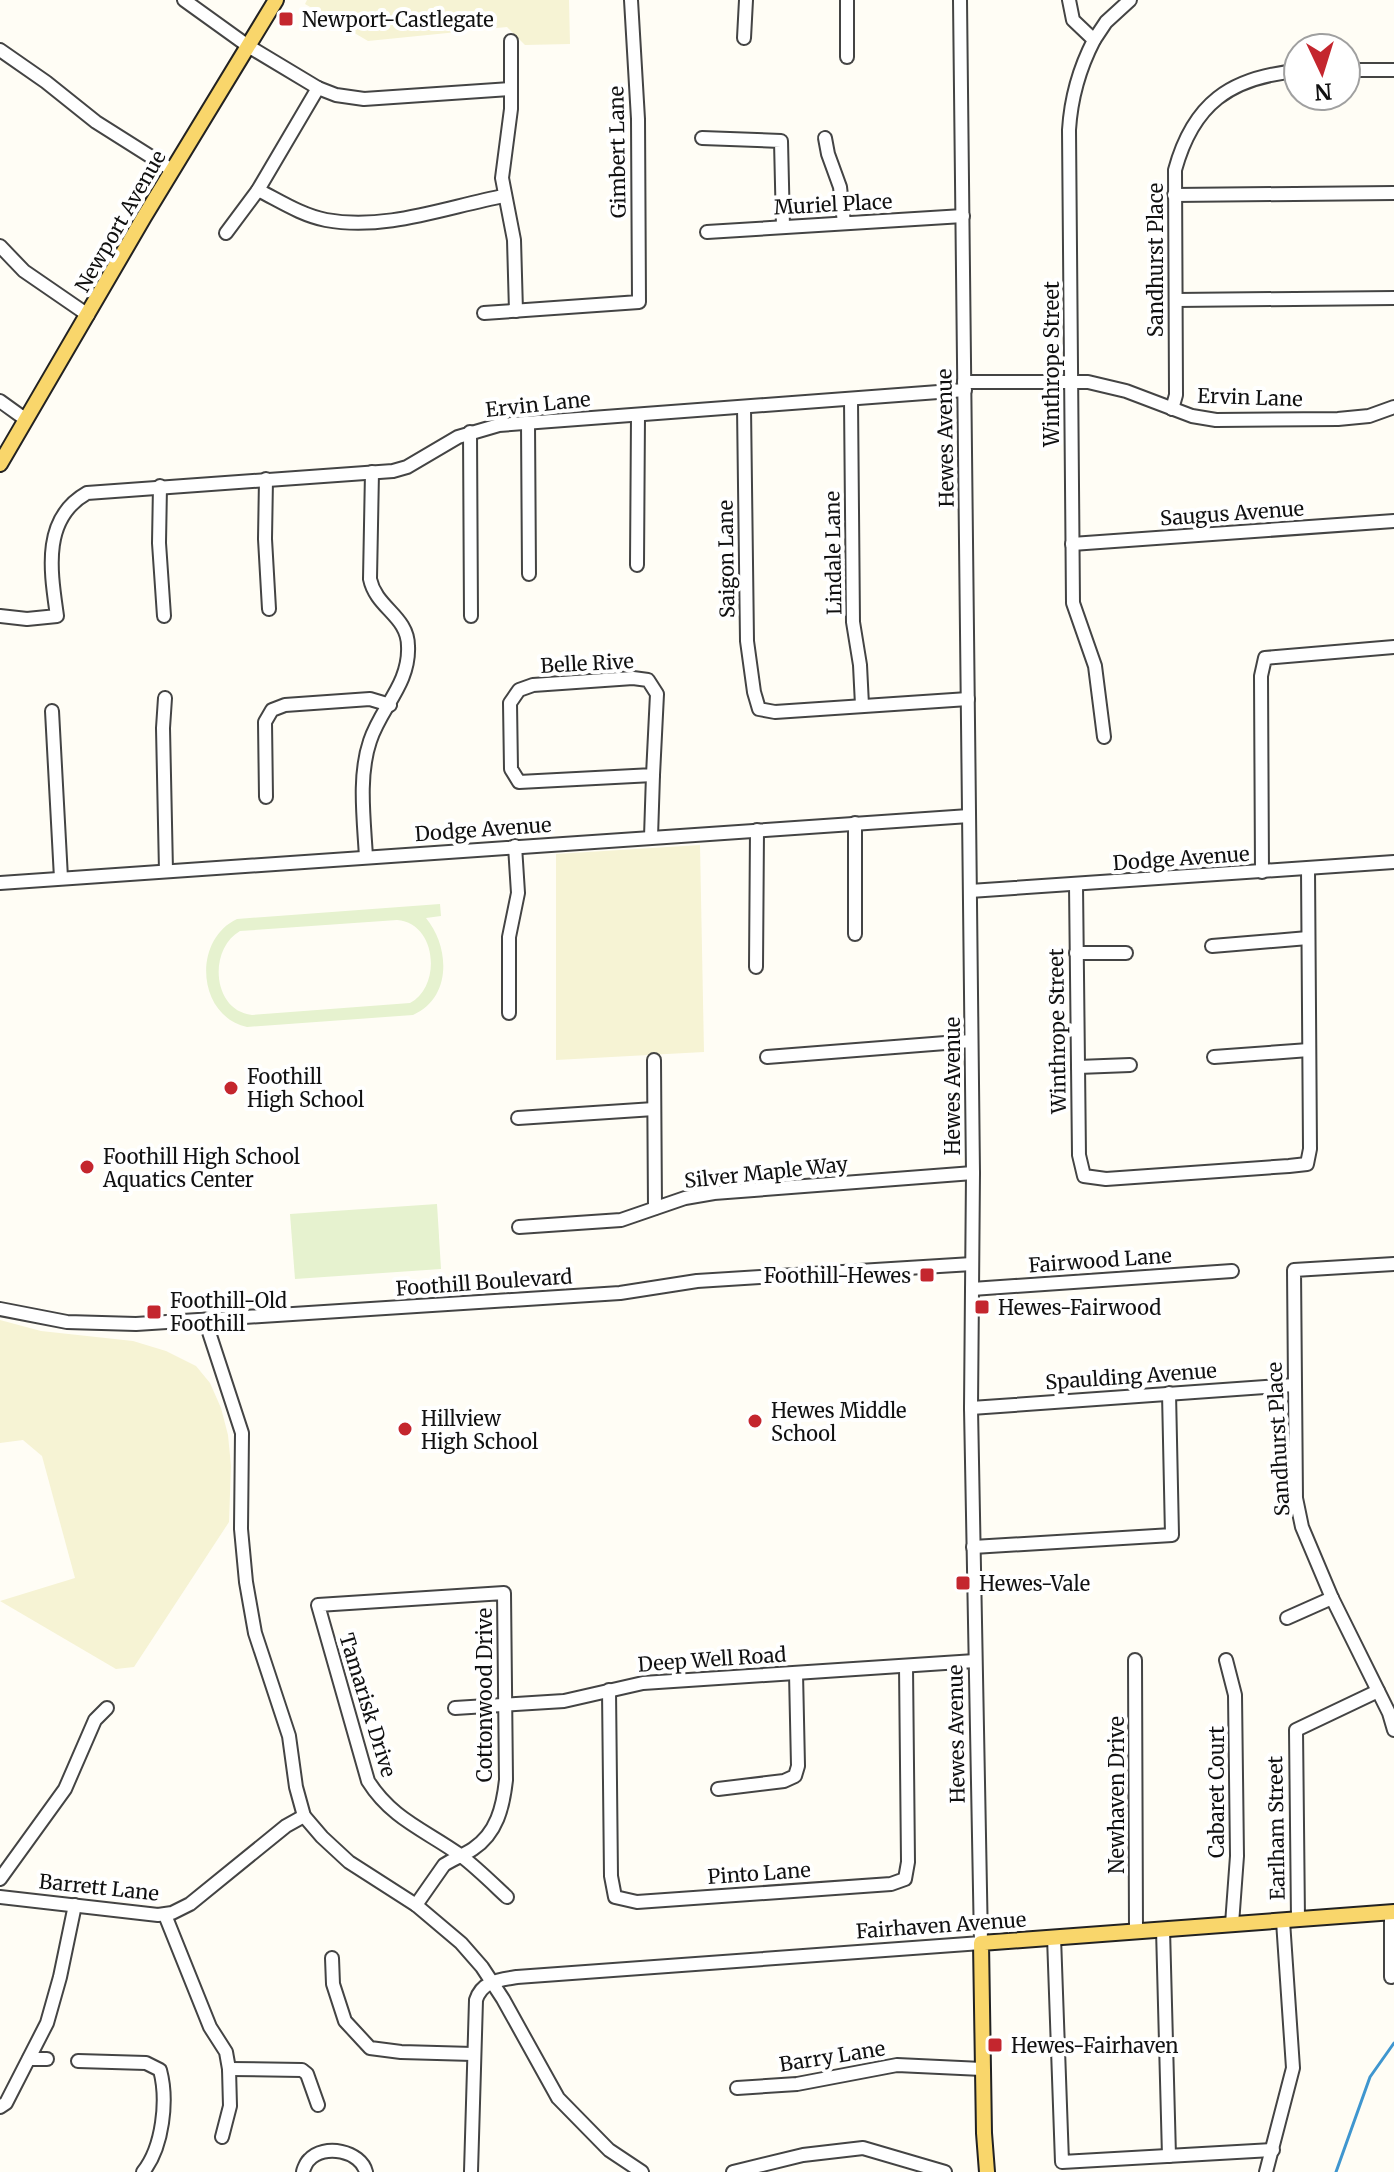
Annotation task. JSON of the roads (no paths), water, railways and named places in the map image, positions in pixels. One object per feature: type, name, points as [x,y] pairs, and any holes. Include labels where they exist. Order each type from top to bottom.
[{"type":"main road","name":"Newport Avenue","points":[[0,464],[172,170],[276,0]]},
{"type":"main road","name":"Fairhaven Avenue","points":[[981,1943],[1392,1912]]},
{"type":"main road","name":"Hewes Avenue","points":[[981,1943],[987,2172]]},
{"type":"street","points":[[184,0],[248,46],[318,88],[336,95],[364,99],[511,89]]},
{"type":"street","name":"Gimbert Lane","points":[[516,311],[639,302],[638,133],[631,0]]},
{"type":"street","points":[[744,38],[746,0]]},
{"type":"street","points":[[847,0],[847,57]]},
{"type":"street","name":"Hewes Avenue","points":[[960,0],[973,1173],[971,1408],[981,1943]]},
{"type":"street","points":[[1069,0],[1073,20],[1094,40]]},
{"type":"street","name":"Winthrope Street","points":[[1104,737],[1095,666],[1073,603],[1070,105],[1077,79],[1094,40],[1106,22],[1130,0]]},
{"type":"street","points":[[484,313],[516,311],[514,240],[504,196],[502,165],[510,124],[511,41]]},
{"type":"street","points":[[0,50],[96,122],[172,170]]},
{"type":"street","points":[[1362,70],[1394,70]]},
{"type":"street","name":"Sandhurst Place","points":[[1172,409],[1176,395],[1174,195],[1175,170],[1182,142],[1198,115],[1242,82],[1282,73]]},
{"type":"street","points":[[226,233],[258,190],[318,88]]},
{"type":"street","points":[[702,138],[781,141],[783,227]]},
{"type":"street","points":[[825,138],[840,187],[844,223]]},
{"type":"street","points":[[258,190],[298,212],[325,220],[352,222],[415,218],[504,196]]},
{"type":"street","points":[[1174,195],[1394,193]]},
{"type":"street","name":"Muriel Place","points":[[707,232],[963,216]]},
{"type":"street","points":[[0,246],[24,271],[88,315]]},
{"type":"street","points":[[1176,300],[1394,298]]},
{"type":"street","name":"Ervin Lane","points":[[0,616],[27,619],[57,616],[50,559],[52,546],[65,514],[78,498],[87,493],[407,467],[438,446],[470,432],[499,425],[851,400],[964,386],[1071,381],[1106,385],[1192,416],[1216,420],[1369,416],[1394,407]]},
{"type":"street","name":"Lindale Lane","points":[[851,400],[853,622],[862,705]]},
{"type":"street","points":[[0,401],[25,419]]},
{"type":"street","name":"Saigon Lane","points":[[744,407],[747,641],[759,709],[775,712],[862,705]]},
{"type":"street","points":[[637,565],[638,415]]},
{"type":"street","points":[[528,423],[529,574]]},
{"type":"street","points":[[470,432],[471,616]]},
{"type":"street","points":[[366,857],[365,756],[371,737],[406,672],[409,643],[398,619],[378,601],[372,591],[372,472]]},
{"type":"street","points":[[266,479],[269,609]]},
{"type":"street","points":[[160,486],[159,543],[164,616]]},
{"type":"street","name":"Saugus Avenue","points":[[1072,544],[1394,521]]},
{"type":"street","points":[[1262,872],[1261,676],[1265,658],[1394,647]]},
{"type":"street","name":"Belle Rive","points":[[651,837],[657,694],[648,680],[633,678],[533,685],[519,690],[510,703],[511,769],[519,782],[653,775]]},
{"type":"street","points":[[165,698],[166,871]]},
{"type":"street","points":[[266,797],[265,722],[272,710],[285,705],[370,699],[390,705]]},
{"type":"street","points":[[862,705],[968,699]]},
{"type":"street","points":[[52,711],[61,878]]},
{"type":"street","name":"Dodge Avenue","points":[[0,883],[969,816]]},
{"type":"street","points":[[855,823],[855,934]]},
{"type":"street","points":[[756,967],[757,830]]},
{"type":"street","points":[[509,1013],[509,937],[518,893],[515,846]]},
{"type":"street","name":"Dodge Avenue","points":[[970,891],[1394,862]]},
{"type":"street","points":[[1214,1057],[1309,1050],[1308,869]]},
{"type":"street","name":"Winthrope Street","points":[[1076,885],[1079,1155],[1084,1176],[1106,1179],[1307,1164],[1310,1149],[1309,1050]]},
{"type":"street","points":[[1212,946],[1308,938]]},
{"type":"street","points":[[1076,953],[1126,953]]},
{"type":"street","points":[[767,1057],[971,1041]]},
{"type":"street","points":[[654,1060],[655,1208]]},
{"type":"street","points":[[1078,1067],[1130,1065]]},
{"type":"street","points":[[518,1118],[654,1109]]},
{"type":"street","name":"Silver Maple Way","points":[[519,1227],[621,1220],[685,1198],[714,1193],[973,1173]]},
{"type":"street","name":"Foothill Boulevard","points":[[0,1309],[48,1320],[87,1324],[205,1320],[620,1293],[697,1281],[972,1264]]},
{"type":"street","name":"Sandhurst Place","points":[[1394,1264],[1294,1270],[1296,1498],[1302,1527],[1332,1598],[1389,1713],[1394,1730]]},
{"type":"street","name":"Fairwood Lane","points":[[972,1289],[1232,1271]]},
{"type":"street","points":[[205,1320],[242,1433],[241,1529],[246,1582],[255,1633],[289,1736],[298,1799],[304,1816],[349,1862],[416,1905],[448,1930],[473,1956],[492,1982],[558,2098],[609,2150],[642,2172]]},
{"type":"street","name":"Spaulding Avenue","points":[[971,1408],[1294,1385]]},
{"type":"street","points":[[973,1547],[1172,1535],[1169,1393]]},
{"type":"street","name":"Cottonwood Drive","points":[[318,1605],[504,1593],[506,1780],[503,1805],[486,1839],[444,1865],[416,1905]]},
{"type":"street","points":[[1287,1618],[1332,1598]]},
{"type":"street","name":"Tamarisk Drive","points":[[318,1605],[368,1781],[384,1804],[405,1822],[460,1856],[507,1897]]},
{"type":"street","name":"Newhaven Drive","points":[[1135,1660],[1136,1931]]},
{"type":"street","name":"Cabaret Court","points":[[1226,1660],[1235,1695],[1237,1856],[1232,1924]]},
{"type":"street","name":"Deep Well Road","points":[[455,1708],[564,1701],[643,1683],[975,1661]]},
{"type":"street","name":"Pinto Lane","points":[[609,1690],[611,1876],[615,1897],[637,1902],[891,1884],[905,1879],[908,1862],[906,1666]]},
{"type":"street","points":[[718,1789],[784,1781],[795,1776],[798,1766],[796,1673]]},
{"type":"street","name":"Earlham Street","points":[[1290,1920],[1296,1730],[1378,1691]]},
{"type":"street","points":[[0,1879],[65,1789],[95,1720],[107,1708]]},
{"type":"street","name":"Barrett Lane","points":[[0,1897],[165,1915],[190,1904],[286,1826],[304,1816]]},
{"type":"street","points":[[0,2107],[6,2103],[47,2023],[75,1905]]},
{"type":"street","points":[[1391,1977],[1392,1912]]},
{"type":"street","points":[[165,1915],[210,2027],[226,2052],[230,2106],[222,2137]]},
{"type":"street","points":[[1266,2172],[1293,2068],[1290,1920]]},
{"type":"street","points":[[1163,1929],[1169,2156]]},
{"type":"street","points":[[1054,1937],[1062,2162],[1273,2150]]},
{"type":"street","name":"Fairhaven Avenue","points":[[492,1982],[517,1977],[981,1943]]},
{"type":"street","points":[[332,1958],[333,1984],[345,2021],[370,2048],[473,2054]]},
{"type":"street","points":[[471,2172],[476,2000],[483,1987],[492,1982]]},
{"type":"street","points":[[29,2059],[47,2059]]},
{"type":"street","points":[[78,2061],[146,2063],[160,2070],[163,2103],[159,2139],[153,2159],[143,2172]]},
{"type":"street","name":"Barry Lane","points":[[737,2088],[814,2082],[884,2066],[982,2069]]},
{"type":"street","points":[[229,2069],[302,2070],[307,2074],[318,2105]]},
{"type":"street","points":[[733,2172],[803,2155],[863,2148],[945,2172]]},
{"type":"street","points":[[303,2172],[309,2159],[320,2153],[335,2152],[360,2158],[366,2172]]},
{"type":"waterway","points":[[1336,2172],[1370,2077],[1394,2043]]},
{"type":"place","name":"Newport-Castlegate","points":[[286,19]]},
{"type":"place","name":"Foothill High School","points":[[231,1088]]},
{"type":"place","name":"Foothill High School Aquatics Center","points":[[87,1167]]},
{"type":"place","name":"Foothill-Hewes","points":[[927,1275]]},
{"type":"place","name":"Hewes-Fairwood","points":[[982,1307]]},
{"type":"place","name":"Foothill-Old Foothill","points":[[154,1312]]},
{"type":"place","name":"Hewes Middle School","points":[[755,1421]]},
{"type":"place","name":"Hillview High School","points":[[405,1429]]},
{"type":"place","name":"Hewes-Vale","points":[[963,1583]]},
{"type":"place","name":"Hewes-Fairhaven","points":[[995,2045]]}]
